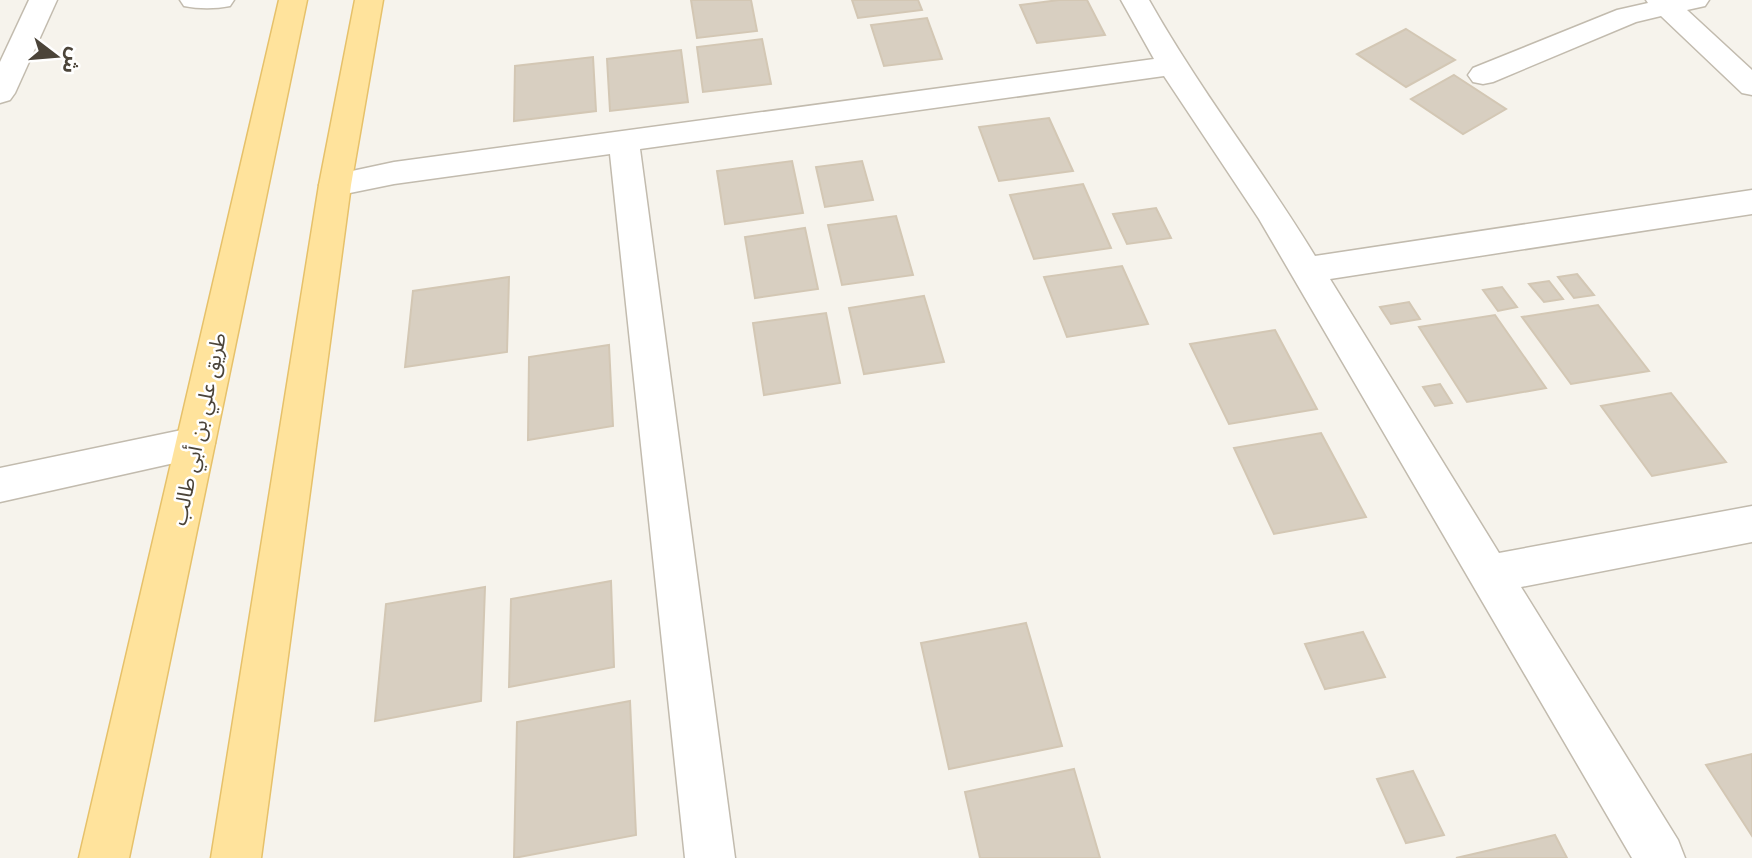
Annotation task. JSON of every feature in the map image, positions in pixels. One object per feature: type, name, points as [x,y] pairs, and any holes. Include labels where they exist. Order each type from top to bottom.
[{"type":"main road","name":"طريق علي بن أبي طالب","points":[[104,858],[293,0]]},
{"type":"main road","points":[[236,858],[335,185],[369,0]]},
{"type":"street","points":[[0,93],[43,0]]},
{"type":"street","points":[[194,0],[220,0]]},
{"type":"street","points":[[1135,0],[1172,66],[1271,211],[1660,858]]},
{"type":"street","points":[[1483,75],[1627,16],[1664,4],[1695,0]]},
{"type":"street","points":[[1664,4],[1752,86]]},
{"type":"street","points":[[335,185],[394,173],[1172,66]]},
{"type":"street","points":[[624,143],[710,858]]},
{"type":"street","points":[[1306,270],[1752,202]]},
{"type":"street","points":[[0,485],[196,443]]},
{"type":"street","points":[[1489,574],[1752,523]]},
{"type":"building","points":[[691,0],[751,0],[757,31],[697,38]]},
{"type":"building","points":[[852,0],[918,0],[922,10],[858,18]]},
{"type":"building","points":[[1087,0],[1105,35],[1037,43],[1020,5]]},
{"type":"building","points":[[927,18],[942,59],[884,66],[871,25]]},
{"type":"building","points":[[1406,29],[1455,60],[1406,87],[1357,54]]},
{"type":"building","points":[[762,39],[771,84],[703,92],[697,47]]},
{"type":"building","points":[[681,50],[688,102],[610,111],[607,59]]},
{"type":"building","points":[[593,57],[596,111],[514,121],[515,66]]},
{"type":"building","points":[[1454,75],[1506,109],[1463,134],[1411,99]]},
{"type":"building","points":[[1049,118],[1073,171],[999,181],[979,127]]},
{"type":"building","points":[[792,161],[803,213],[725,224],[717,171]]},
{"type":"building","points":[[862,161],[873,200],[825,207],[816,167]]},
{"type":"building","points":[[1083,184],[1111,248],[1034,259],[1010,195]]},
{"type":"building","points":[[1156,208],[1171,238],[1127,244],[1113,214]]},
{"type":"building","points":[[896,216],[913,275],[842,285],[828,225]]},
{"type":"building","points":[[805,228],[818,289],[755,298],[745,237]]},
{"type":"building","points":[[1122,266],[1148,324],[1067,337],[1044,277]]},
{"type":"building","points":[[1577,274],[1594,295],[1574,298],[1558,277]]},
{"type":"building","points":[[509,277],[507,352],[405,367],[413,291]]},
{"type":"building","points":[[1549,281],[1563,299],[1544,302],[1529,284]]},
{"type":"building","points":[[1502,287],[1517,307],[1498,311],[1483,290]]},
{"type":"building","points":[[924,296],[944,362],[864,374],[849,308]]},
{"type":"building","points":[[1409,302],[1420,319],[1391,324],[1380,307]]},
{"type":"building","points":[[1598,305],[1649,371],[1571,384],[1522,317]]},
{"type":"building","points":[[826,313],[840,383],[764,395],[753,323]]},
{"type":"building","points":[[1495,315],[1546,388],[1467,402],[1419,327]]},
{"type":"building","points":[[1275,330],[1317,409],[1229,424],[1190,344]]},
{"type":"building","points":[[609,345],[613,426],[528,440],[529,357]]},
{"type":"building","points":[[1440,384],[1452,403],[1435,406],[1423,387]]},
{"type":"building","points":[[1671,393],[1726,462],[1652,476],[1601,406]]},
{"type":"building","points":[[1321,433],[1366,517],[1274,534],[1234,448]]},
{"type":"building","points":[[611,581],[614,667],[509,687],[511,599]]},
{"type":"building","points":[[485,587],[481,701],[375,721],[386,604]]},
{"type":"building","points":[[1026,623],[1062,746],[949,769],[921,643]]},
{"type":"building","points":[[1363,632],[1385,677],[1325,689],[1305,644]]},
{"type":"building","points":[[630,701],[636,835],[514,858],[517,722]]},
{"type":"building","points":[[1752,754],[1752,836],[1706,765]]},
{"type":"building","points":[[1074,769],[1100,858],[980,858],[965,792]]},
{"type":"building","points":[[1413,771],[1444,835],[1406,843],[1377,779]]},
{"type":"building","points":[[1555,835],[1567,858],[1456,858]]}]
